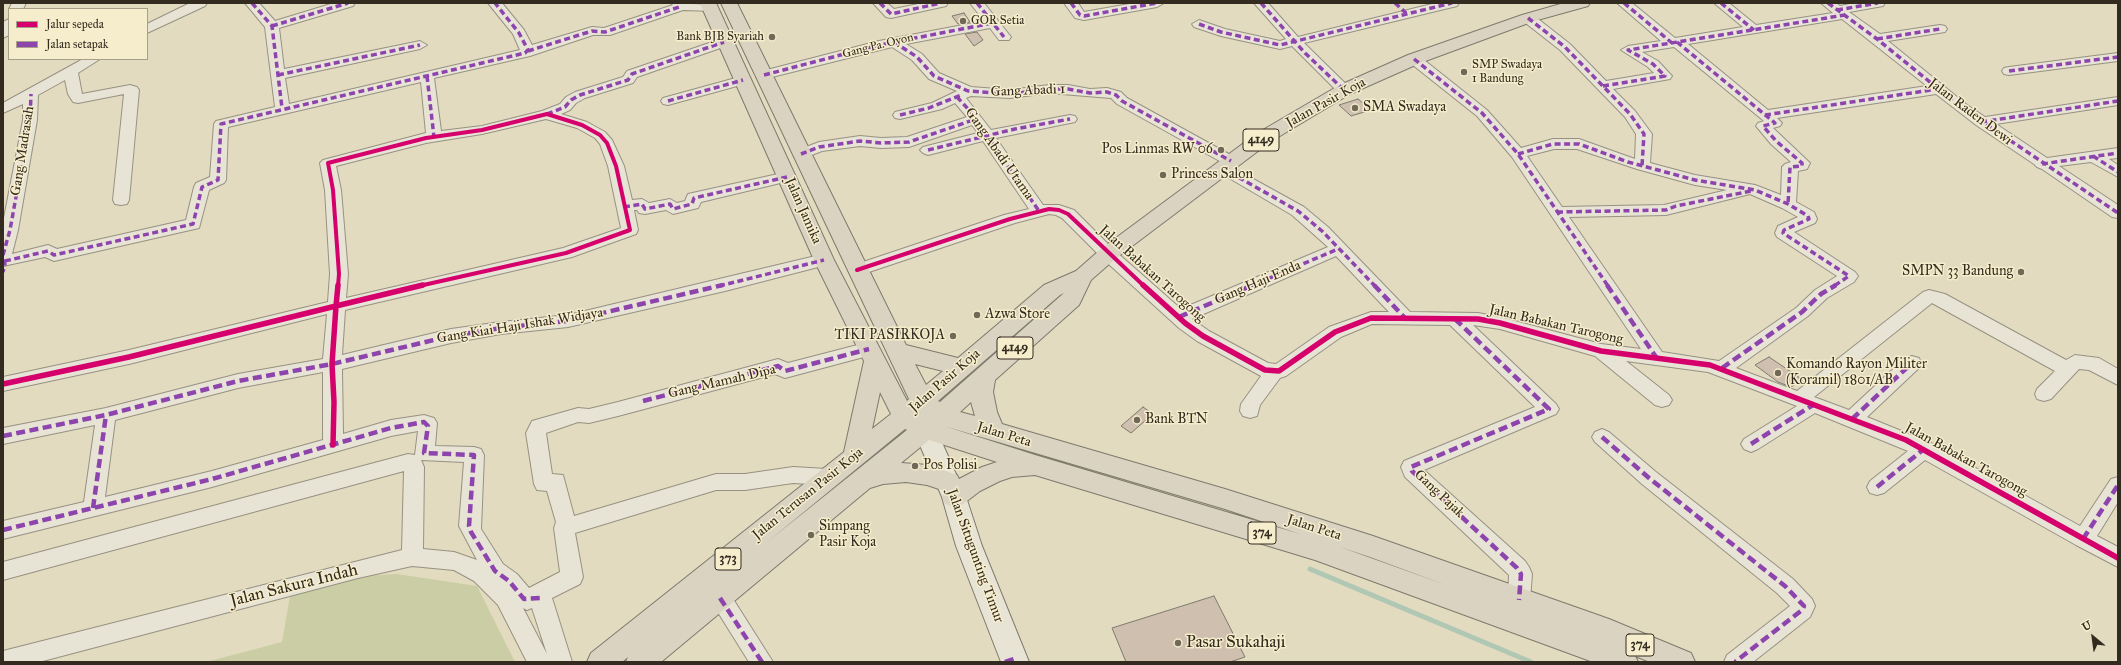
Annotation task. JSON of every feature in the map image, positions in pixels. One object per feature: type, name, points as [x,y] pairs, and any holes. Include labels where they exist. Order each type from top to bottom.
[{"type":"main road","name":"Jalan Jamika","points":[[729,3],[857,270],[922,401]]},
{"type":"main road","name":"Jalan Pasir Koja","points":[[923,420],[922,401],[1052,290],[1083,276],[1108,254],[1263,138],[1344,90],[1414,59],[1528,18],[1582,3]]},
{"type":"main road","name":"Jalan Jamika","points":[[709,5],[724,42],[824,260],[872,355],[923,420]]},
{"type":"main road","name":"Jalan Pasir Koja","points":[[923,420],[985,374],[1071,300],[1083,276]]},
{"type":"main road","points":[[897,351],[960,367]]},
{"type":"main road","points":[[855,455],[872,355]]},
{"type":"main road","points":[[985,374],[981,392],[985,412],[994,432]]},
{"type":"main road","name":"Jalan Peta","points":[[923,420],[994,432],[1226,499],[1373,548],[1519,600],[1597,639],[1624,662]]},
{"type":"main road","name":"Jalan Peta","points":[[923,420],[1035,465],[1317,550],[1597,639],[1681,662]]},
{"type":"main road","name":"Jalan Terusan Pasir Koja","points":[[600,662],[855,455],[923,420]]},
{"type":"main road","name":"Jalan Terusan Pasir Koja","points":[[640,662],[861,481],[923,420]]},
{"type":"main road","points":[[861,481],[884,474],[906,472],[928,475],[951,489],[971,484],[991,474],[1012,467],[1035,465]]},
{"type":"street","points":[[148,29],[200,3]]},
{"type":"street","points":[[252,3],[272,26],[282,108]]},
{"type":"street","points":[[272,26],[348,3]]},
{"type":"street","points":[[495,3],[510,23],[514,25],[528,51]]},
{"type":"street","points":[[880,3],[891,14],[942,3]]},
{"type":"street","points":[[977,3],[1004,37]]},
{"type":"street","points":[[1071,3],[1080,15],[1084,16],[1157,3]]},
{"type":"street","points":[[1260,3],[1295,41],[1344,90]]},
{"type":"street","points":[[1395,3],[1406,13]]},
{"type":"street","points":[[1199,24],[1221,32],[1275,44],[1295,41],[1452,3]]},
{"type":"street","points":[[1624,3],[1775,123],[1763,126],[1776,141],[1802,163],[1802,167],[1790,167],[1788,204]]},
{"type":"street","points":[[1721,3],[1754,30]]},
{"type":"street","points":[[1603,86],[1665,76],[1653,64],[1628,50],[1754,30],[1837,9],[1878,3]]},
{"type":"street","points":[[4,262],[42,252],[50,251],[54,254],[194,224],[202,187],[218,180],[221,124],[282,108],[518,55],[592,31],[605,32],[680,5],[709,5]]},
{"type":"street","name":"Jalan Raden Dewi","points":[[1837,9],[1982,122],[2042,164],[2118,213]]},
{"type":"street","points":[[1528,18],[1565,47],[1630,114],[1644,134],[1642,166]]},
{"type":"street","name":"Gang Pa. Oyon","points":[[764,75],[894,42],[993,23]]},
{"type":"street","points":[[3,34],[8,25]]},
{"type":"street","points":[[1877,39],[1940,29]]},
{"type":"street","points":[[333,445],[334,402],[332,364],[339,274],[333,190],[328,163],[434,137],[482,130],[547,114],[565,107],[571,100],[580,95],[622,82],[629,79],[629,76],[632,74],[724,42]]},
{"type":"street","name":"Gang Abadi 1","points":[[894,42],[917,57],[934,76],[963,94],[1010,94],[1049,88],[1068,89],[1090,93],[1107,92],[1116,95],[1122,101],[1194,139],[1226,165],[1298,211],[1322,232],[1405,318]]},
{"type":"street","points":[[278,75],[420,45]]},
{"type":"street","points":[[2010,71],[2118,57]]},
{"type":"street","points":[[1414,59],[1482,113],[1518,154],[1656,357]]},
{"type":"street","points":[[3,109],[91,60]]},
{"type":"street","points":[[71,71],[75,94],[78,99],[130,89],[132,90],[120,200]]},
{"type":"street","points":[[427,76],[434,137]]},
{"type":"street","points":[[668,101],[742,80]]},
{"type":"street","points":[[1766,115],[1938,89]]},
{"type":"street","name":"Gang Madrasah","points":[[4,262],[30,120],[31,94]]},
{"type":"street","points":[[900,114],[929,108],[963,94]]},
{"type":"street","name":"Gang Abadi Utama","points":[[963,94],[976,119],[1039,211]]},
{"type":"street","points":[[1982,122],[2118,101]]},
{"type":"street","points":[[3,384],[150,352],[336,306],[566,253],[630,230],[616,166],[607,143],[591,129],[547,114]]},
{"type":"street","points":[[801,154],[820,147],[860,141],[881,143],[909,142],[976,119]]},
{"type":"street","points":[[928,150],[1070,119]]},
{"type":"street","points":[[1518,154],[1543,146],[1572,143],[1588,146],[1642,166],[1694,180],[1755,190],[1788,204],[1809,219],[1784,230],[1783,233],[1849,276],[1848,278],[1820,294],[1802,312],[1722,368]]},
{"type":"street","points":[[2042,164],[2118,153]]},
{"type":"street","points":[[2093,156],[2118,172]]},
{"type":"street","points":[[624,207],[642,204],[645,209],[670,204],[673,209],[692,204],[694,198],[787,177]]},
{"type":"street","points":[[2118,177],[2116,178],[2118,180]]},
{"type":"street","points":[[1557,212],[1666,210],[1676,206],[1755,190]]},
{"type":"street","name":"Jalan Babakan Tarogong","points":[[857,270],[974,230],[1039,211],[1059,210],[1068,214],[1108,254],[1179,317],[1203,336],[1259,368],[1274,372],[1283,368],[1335,332],[1371,318],[1478,319],[1500,323],[1601,351],[1656,357],[1722,368],[1906,440],[2118,558]]},
{"type":"street","name":"Gang Haji Enda","points":[[1179,317],[1338,249]]},
{"type":"street","name":"Gang Kiai Haji Ishak Widjaya","points":[[3,436],[106,415],[238,382],[332,364],[451,336],[568,320],[725,285],[824,260]]},
{"type":"street","points":[[1751,444],[1806,402],[1929,296],[1939,298],[2068,370]]},
{"type":"street","name":"Gang Pajak","points":[[1455,319],[1548,408],[1548,410],[1411,467],[1412,471],[1517,568],[1521,574],[1519,600]]},
{"type":"street","points":[[1601,351],[1662,400]]},
{"type":"street","name":"Gang Mamah Dipa","points":[[564,528],[566,522],[559,500],[556,481],[544,484],[536,433],[539,426],[578,415],[589,416],[610,411],[778,366],[785,371],[872,355]]},
{"type":"street","points":[[2044,394],[2075,362],[2086,361],[2098,366],[2118,378]]},
{"type":"street","points":[[1852,419],[1912,363]]},
{"type":"street","points":[[1250,410],[1251,404],[1274,372]]},
{"type":"street","points":[[93,508],[106,415]]},
{"type":"street","name":"Jalan Situgunting Timur","points":[[923,420],[951,489],[969,546],[1012,661]]},
{"type":"street","points":[[3,530],[212,479],[391,428],[424,422],[427,423],[428,426],[424,453],[474,455],[469,526],[471,532],[495,572],[509,581],[524,599],[541,598],[545,615],[561,662]]},
{"type":"street","points":[[1602,437],[1649,478],[1786,586],[1804,606],[1802,610],[1735,662]]},
{"type":"street","points":[[1877,487],[1924,449]]},
{"type":"street","points":[[3,571],[408,462],[412,462],[414,467],[412,557]]},
{"type":"street","points":[[527,600],[572,577],[564,528],[604,514],[664,500],[716,482],[745,482],[793,475],[827,478]]},
{"type":"street","points":[[2083,539],[2118,485]]},
{"type":"street","name":"Jalan Sakura Indah","points":[[3,661],[358,569],[412,557],[467,565],[482,574],[506,598],[539,662]]},
{"type":"street","points":[[720,598],[762,662]]},
{"type":"green space","points":[[397,574],[477,586],[515,662],[206,662],[282,642],[290,596],[362,576]]},
{"type":"building","name":"GOR Setia","points":[[964,13],[970,22],[958,24],[952,16]]},
{"type":"building","points":[[977,32],[983,40],[974,46],[965,34]]},
{"type":"building","name":"SMA Swadaya","points":[[1358,99],[1371,110],[1351,116],[1339,105]]},
{"type":"building","name":"Komando Rayon Militer (Koramil) 1801/AB","points":[[1769,357],[1803,380],[1791,387],[1778,382],[1755,365]]},
{"type":"building","name":"Bank BTN","points":[[1143,407],[1153,414],[1131,433],[1121,426]]},
{"type":"building","name":"Pasar Sukahaji","points":[[1214,596],[1245,657],[1230,662],[1126,662],[1112,628]]},
{"type":"waterway","points":[[1310,569],[1531,662]]},
{"type":"marked path","points":[[252,3],[272,26],[282,108]]},
{"type":"marked path","points":[[272,26],[348,3]]},
{"type":"marked path","points":[[5,261],[48,251],[54,255],[193,224],[202,187],[218,180],[221,124],[525,53],[528,50],[519,33],[495,3]]},
{"type":"marked path","points":[[880,3],[891,14],[941,3]]},
{"type":"marked path","points":[[977,3],[1004,37]]},
{"type":"marked path","points":[[1071,3],[1080,15],[1084,16],[1157,3]]},
{"type":"marked path","points":[[1261,3],[1305,53],[1344,90]]},
{"type":"marked path","points":[[1395,3],[1406,13]]},
{"type":"marked path","points":[[1199,24],[1221,32],[1280,45],[1452,3]]},
{"type":"marked path","points":[[1624,3],[1672,43]]},
{"type":"marked path","points":[[1721,3],[1754,30]]},
{"type":"marked path","points":[[1828,3],[1877,39],[1962,108],[2118,213]]},
{"type":"marked path","points":[[1837,10],[1878,3]]},
{"type":"marked path","points":[[528,51],[592,31],[605,32],[682,6]]},
{"type":"marked path","points":[[1603,86],[1665,76],[1653,64],[1628,50],[1845,15]]},
{"type":"marked path","points":[[1528,18],[1565,47],[1630,114],[1644,134],[1642,166]]},
{"type":"marked path","points":[[764,75],[879,45],[993,23]]},
{"type":"marked path","points":[[1877,39],[1940,29]]},
{"type":"marked path","points":[[547,114],[565,107],[571,100],[580,95],[628,80],[632,74],[724,42]]},
{"type":"marked path","points":[[894,42],[917,57],[934,76],[968,91],[1010,94],[1049,89],[1068,89],[1090,93],[1107,92],[1116,95],[1122,101],[1194,139],[1231,161]]},
{"type":"marked path","points":[[1677,42],[1775,123],[1763,126],[1776,141],[1802,163],[1802,166],[1790,167],[1788,204]]},
{"type":"marked path","points":[[278,75],[420,45]]},
{"type":"marked path","points":[[2009,71],[2118,57]]},
{"type":"marked path","points":[[1414,59],[1482,113],[1518,154],[1656,357]]},
{"type":"marked path","points":[[427,76],[434,137]]},
{"type":"marked path","points":[[668,101],[743,80]]},
{"type":"marked path","points":[[1765,115],[1938,89]]},
{"type":"marked path","points":[[3,255],[10,230],[30,120],[31,94]]},
{"type":"marked path","points":[[900,115],[929,108],[961,95]]},
{"type":"marked path","points":[[957,97],[969,110],[1039,211]]},
{"type":"marked path","points":[[1981,122],[2118,101]]},
{"type":"marked path","points":[[801,154],[819,147],[860,141],[881,143],[909,142],[976,119]]},
{"type":"marked path","points":[[928,150],[1015,129],[1070,119]]},
{"type":"marked path","points":[[1518,154],[1553,144],[1579,144],[1628,162],[1695,180],[1755,190],[1788,204],[1808,216],[1809,219],[1784,230],[1783,233],[1849,276],[1848,278],[1821,294],[1802,312],[1722,368]]},
{"type":"marked path","points":[[2042,164],[2118,153]]},
{"type":"marked path","points":[[2093,156],[2118,172]]},
{"type":"marked path","points":[[1222,168],[1298,211],[1322,231],[1405,318]]},
{"type":"marked path","points":[[624,207],[642,204],[645,209],[670,204],[673,209],[692,204],[694,198],[787,177]]},
{"type":"marked path","points":[[1557,212],[1666,210],[1676,206],[1751,191]]},
{"type":"marked path","points":[[1179,317],[1338,249]]},
{"type":"marked path","points":[[3,260],[5,264],[3,272]]},
{"type":"marked path","points":[[3,436],[106,415],[238,381],[332,364],[451,336],[501,328],[568,321],[725,285],[824,260]]},
{"type":"marked path","points":[[1455,319],[1549,409],[1411,467],[1412,471],[1517,568],[1521,574],[1519,600]]},
{"type":"marked path","points":[[643,401],[778,366],[785,371],[869,349]]},
{"type":"marked path","points":[[1852,419],[1912,363]]},
{"type":"marked path","points":[[1751,444],[1813,405]]},
{"type":"marked path","points":[[93,508],[106,415]]},
{"type":"marked path","points":[[3,530],[212,479],[391,428],[424,422],[427,423],[428,426],[424,453],[474,455],[469,526],[471,532],[495,571],[509,581],[524,599],[541,598]]},
{"type":"marked path","points":[[1602,437],[1649,478],[1785,586],[1804,606],[1802,610],[1735,662]]},
{"type":"marked path","points":[[1877,487],[1924,449]]},
{"type":"marked path","points":[[2083,539],[2118,485]]},
{"type":"marked path","points":[[720,598],[762,662]]},
{"type":"marked path","points":[[1005,662],[1014,659]]},
{"type":"cycle path","points":[[3,384],[129,357],[273,321],[336,306],[379,296],[508,265],[566,253],[627,232],[630,230],[616,166],[607,143],[600,135],[582,125],[547,114],[482,130],[426,138],[328,163],[333,190],[339,274],[336,306],[332,364],[334,402],[333,445]]},
{"type":"cycle path","points":[[857,270],[1010,219],[1049,209],[1059,210],[1068,214],[1108,254],[1185,323],[1203,336],[1265,370],[1279,371],[1335,332],[1371,318],[1478,319],[1500,323],[1601,351],[1710,365],[1906,440],[2118,558]]},
{"type":"place","name":"GOR Setia","points":[[963,21]]},
{"type":"place","name":"Bank BJB Syariah","points":[[772,37]]},
{"type":"place","name":"SMP Swadaya 1 Bandung","points":[[1464,72]]},
{"type":"place","name":"SMA Swadaya","points":[[1355,108]]},
{"type":"place","name":"Pos Linmas RW 06","points":[[1221,150]]},
{"type":"place","name":"Princess Salon","points":[[1163,175]]},
{"type":"place","name":"SMPN 33 Bandung","points":[[2021,272]]},
{"type":"place","name":"Azwa Store","points":[[977,315]]},
{"type":"place","name":"TIKI PASIRKOJA","points":[[953,336]]},
{"type":"place","name":"Komando Rayon Militer (Koramil) 1801/AB","points":[[1778,373]]},
{"type":"place","name":"Bank BTN","points":[[1137,420]]},
{"type":"place","name":"Pos Polisi","points":[[915,466]]},
{"type":"place","name":"Simpang Pasir Koja","points":[[811,535]]},
{"type":"place","name":"Pasar Sukahaji","points":[[1178,643]]}]
